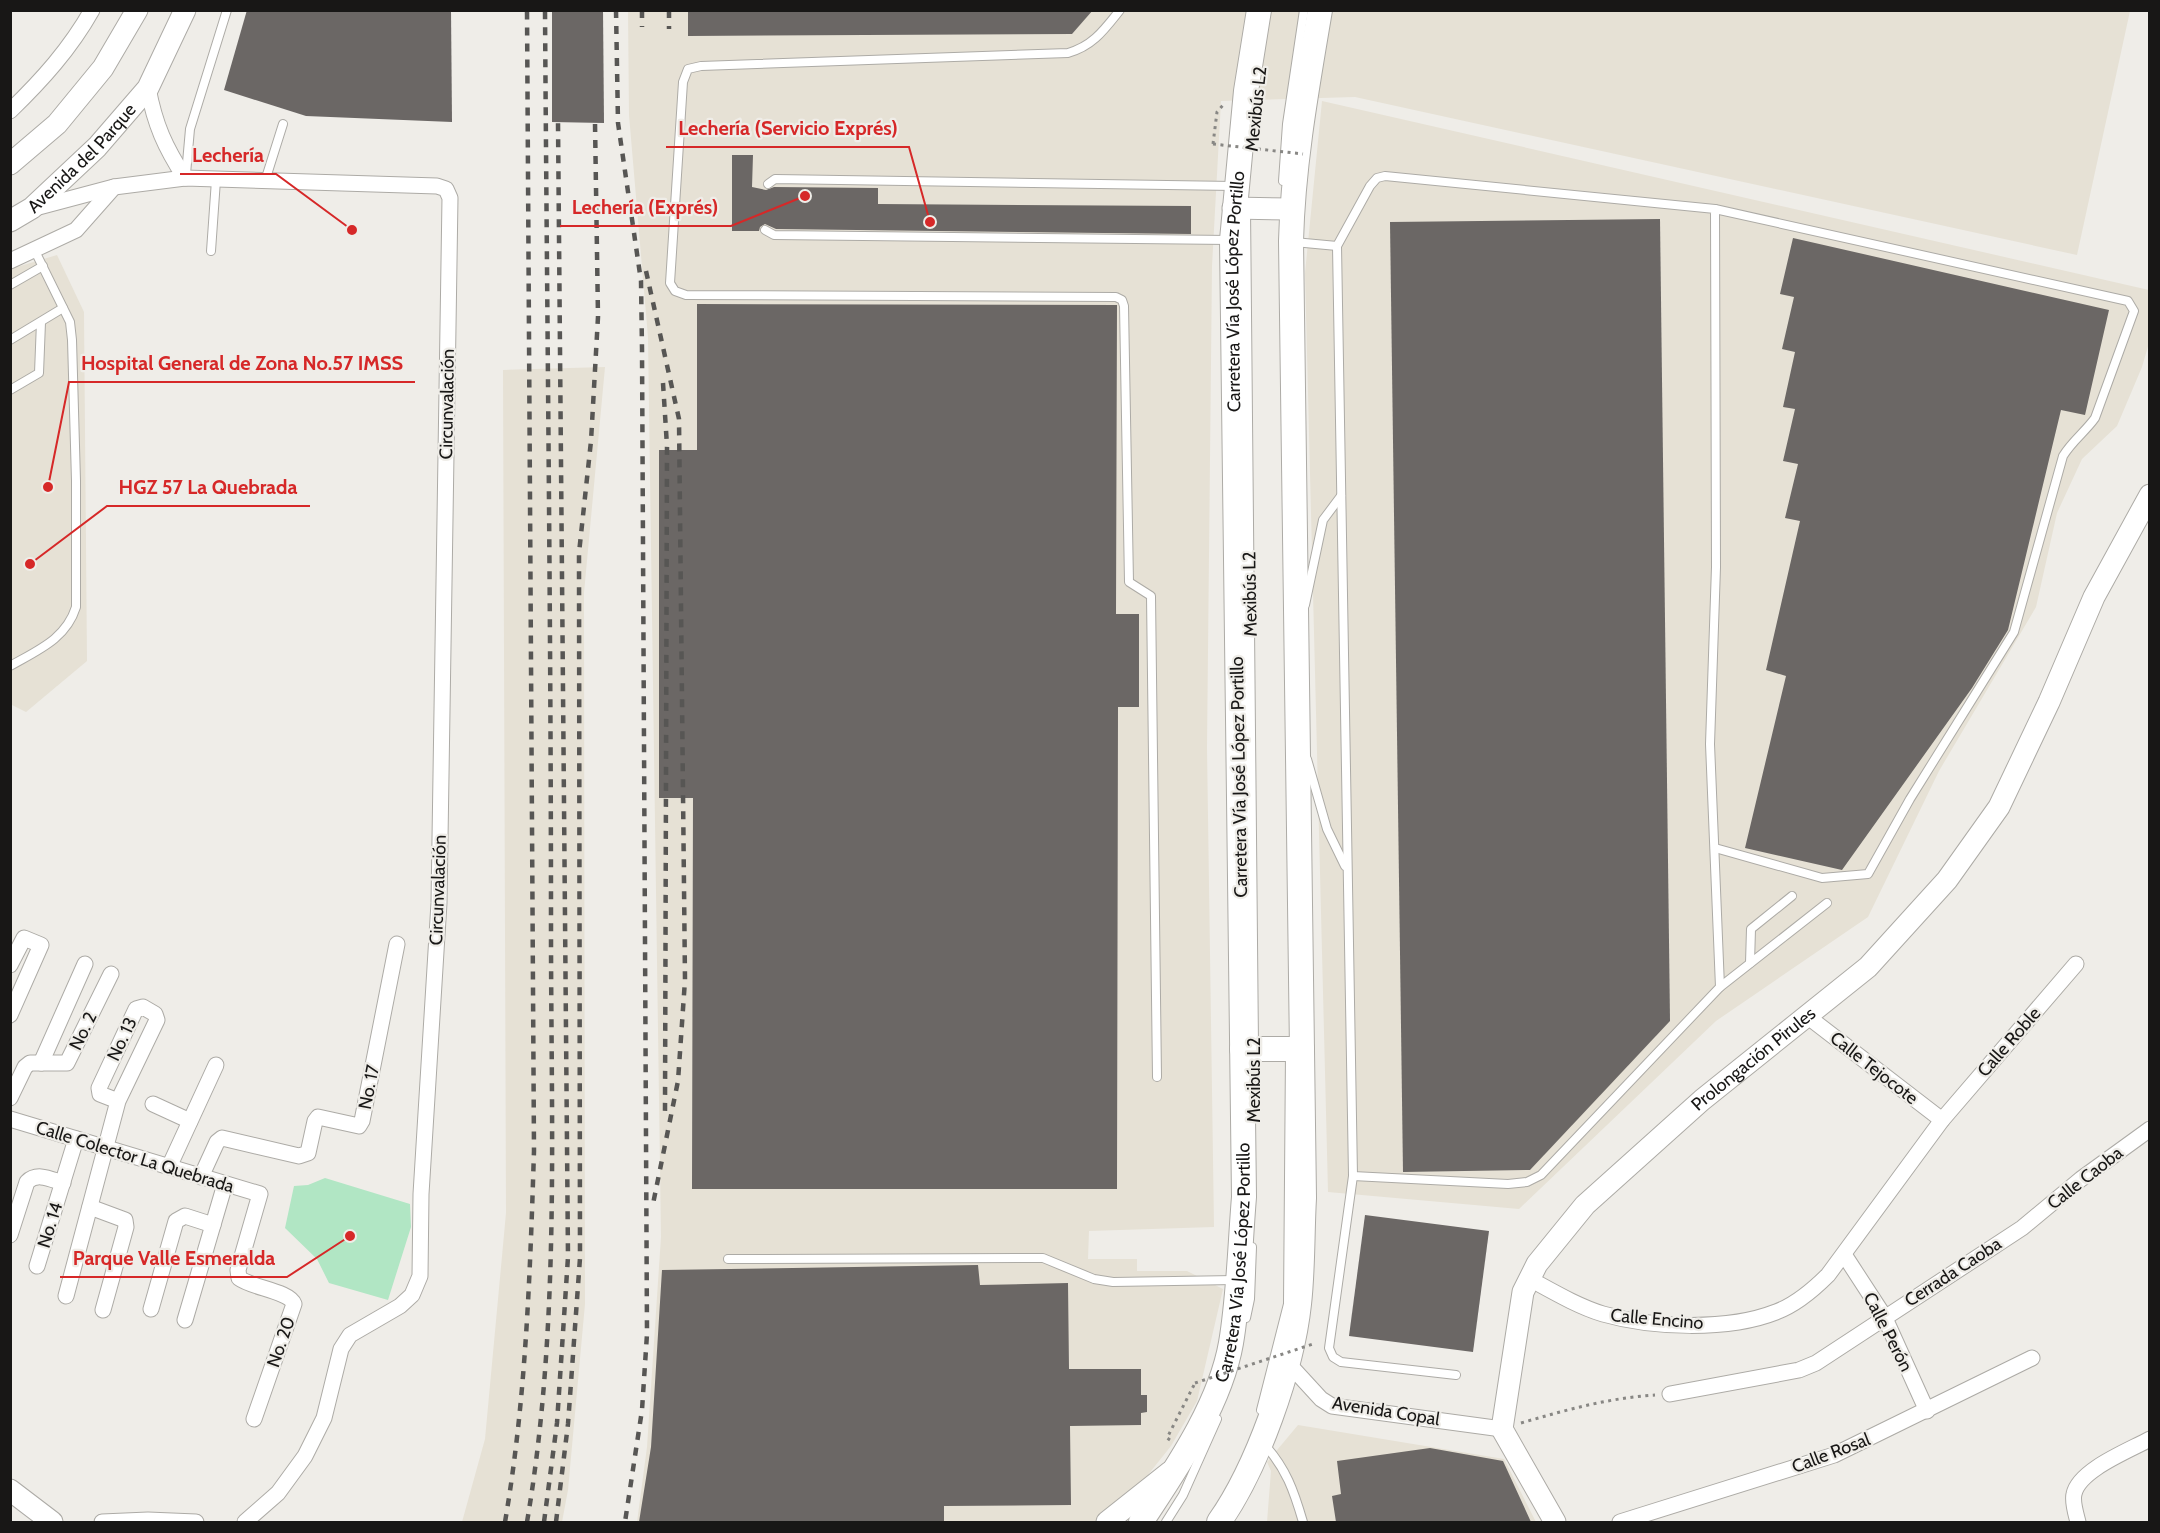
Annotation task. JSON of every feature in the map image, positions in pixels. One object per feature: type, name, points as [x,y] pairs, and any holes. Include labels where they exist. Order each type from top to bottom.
[{"type":"main road","points":[[10,164],[57,124],[103,68],[136,10]]},
{"type":"main road","name":"Avenida del Parque","points":[[10,221],[32,208],[97,147],[148,88],[184,10]]},
{"type":"main road","points":[[1225,1513],[1287,1362],[1299,1293],[1304,1198],[1294,1045],[1298,729],[1285,214],[1320,10]]},
{"type":"main road","name":"Carretera Vía José López Portillo","points":[[1141,1522],[1177,1467],[1216,1392],[1231,1344],[1244,1197],[1250,1053],[1232,240],[1241,200],[1246,91],[1262,22]]},
{"type":"main road","points":[[1241,200],[1285,214]]},
{"type":"main road","name":"Prolongación Pirules","points":[[1502,1429],[1523,1292],[1536,1264],[1585,1205],[1702,1100],[1868,968],[1947,880],[1999,807],[2049,702],[2094,597],[2150,495]]},
{"type":"main road","points":[[1250,1053],[1294,1045]]},
{"type":"main road","points":[[1502,1429],[1554,1522]]},
{"type":"main road","points":[[1107,1522],[1177,1467]]},
{"type":"main road","points":[[10,1490],[52,1522]]},
{"type":"street","points":[[10,111],[46,77],[78,35],[92,10]]},
{"type":"street","points":[[148,88],[154,118],[164,146],[185,178]]},
{"type":"street","points":[[32,208],[114,187],[185,178],[265,181]]},
{"type":"street","name":"Circunvalación","points":[[245,1522],[278,1493],[305,1456],[324,1418],[341,1349],[350,1335],[400,1306],[412,1295],[420,1276],[422,1182],[439,903],[450,198],[446,189],[437,186],[265,181]]},
{"type":"street","points":[[10,261],[36,251],[76,230],[114,187]]},
{"type":"street","points":[[10,965],[24,938],[41,945],[10,1015]]},
{"type":"street","name":"No. 17","points":[[201,1177],[217,1142],[222,1138],[299,1156],[308,1153],[315,1121],[318,1117],[359,1126],[397,944]]},
{"type":"street","name":"No. 2","points":[[41,1062],[85,964]]},
{"type":"street","name":"Calle Roble","points":[[1845,1256],[1942,1120],[2076,964]]},
{"type":"street","name":"No. 2","points":[[10,1098],[25,1067],[41,1062],[67,1063],[111,974]]},
{"type":"street","name":"No. 13","points":[[66,1296],[118,1101],[157,1020],[155,1014],[143,1007],[136,1009],[99,1088],[100,1094],[118,1101]]},
{"type":"street","name":"Calle Tejocote","points":[[1807,1016],[1942,1120]]},
{"type":"street","points":[[169,1167],[216,1065]]},
{"type":"street","points":[[153,1104],[190,1121]]},
{"type":"street","name":"Calle Colector La Quebrada","points":[[10,1119],[260,1194]]},
{"type":"street","name":"Calle Caoba","points":[[2022,1228],[2081,1179],[2150,1129]]},
{"type":"street","name":"No. 14","points":[[37,1266],[76,1139]]},
{"type":"street","name":"No. 14","points":[[10,1235],[27,1182],[32,1177],[39,1176],[63,1183]]},
{"type":"street","points":[[185,1320],[225,1184]]},
{"type":"street","name":"No. 20","points":[[254,1419],[294,1304],[288,1297],[246,1283],[239,1278],[238,1270],[260,1194]]},
{"type":"street","points":[[90,1207],[119,1216],[125,1220],[126,1227],[103,1310]]},
{"type":"street","points":[[151,1309],[176,1221],[185,1216],[213,1225]]},
{"type":"street","name":"Cerrada Caoba","points":[[1884,1317],[2022,1228]]},
{"type":"street","name":"Calle Encino","points":[[1528,1278],[1604,1314],[1700,1325],[1743,1321],[1778,1312],[1813,1290],[1845,1256]]},
{"type":"street","name":"Calle Perón","points":[[1845,1256],[1884,1317],[1927,1411]]},
{"type":"street","points":[[1670,1394],[1799,1370],[1832,1354],[1884,1317]]},
{"type":"street","name":"Calle Rosal","points":[[1620,1522],[1834,1455],[2032,1358]]},
{"type":"street","name":"Avenida Copal","points":[[1287,1362],[1321,1399],[1332,1406],[1502,1429]]},
{"type":"street","points":[[2078,1522],[2073,1496],[2078,1482],[2090,1472],[2150,1439]]},
{"type":"street","points":[[102,1522],[148,1520],[196,1522]]},
{"type":"lane","points":[[185,178],[190,129],[227,10]]},
{"type":"lane","points":[[1120,10],[1085,48],[1068,52],[701,66],[688,69],[683,82],[670,283],[675,291],[686,295],[1116,297],[1122,300],[1124,306],[1129,582],[1151,596],[1157,1077]]},
{"type":"lane","points":[[1262,22],[1268,10]]},
{"type":"lane","name":"Mexibús L2","points":[[1283,351],[1287,124],[1304,10]]},
{"type":"lane","points":[[265,181],[283,124]]},
{"type":"lane","points":[[1456,1375],[1341,1362],[1333,1358],[1329,1348],[1353,1176],[1337,246],[1370,186],[1377,178],[1385,176],[1715,209],[2128,302],[2134,311],[2095,418],[2086,430],[2070,444],[2063,456],[2014,632],[1910,799],[1868,874],[1822,878],[1714,848]]},
{"type":"lane","points":[[768,184],[775,179],[1241,200]]},
{"type":"lane","points":[[211,251],[216,180]]},
{"type":"lane","name":"Mexibús L2","points":[[1241,200],[1250,1053]]},
{"type":"lane","points":[[1715,209],[1716,567],[1710,744],[1720,987]]},
{"type":"lane","points":[[1285,214],[1337,246]]},
{"type":"lane","points":[[765,230],[774,235],[1232,240]]},
{"type":"lane","points":[[10,666],[61,635],[71,622],[76,607],[76,481],[70,322],[36,251]]},
{"type":"lane","points":[[10,285],[43,266]]},
{"type":"lane","points":[[10,340],[63,308]]},
{"type":"lane","points":[[10,390],[39,373],[41,322]]},
{"type":"lane","points":[[1296,635],[1312,582],[1323,520],[1341,496]]},
{"type":"lane","points":[[1298,729],[1327,830],[1347,870]]},
{"type":"lane","points":[[1750,963],[1752,929],[1792,896]]},
{"type":"lane","points":[[1353,1176],[1508,1184],[1527,1182],[1541,1175],[1720,987],[1827,903]]},
{"type":"lane","name":"Mexibús L2","points":[[1232,1482],[1255,1438],[1288,1304],[1294,1045]]},
{"type":"lane","points":[[1233,1373],[1250,1299],[1253,1233]]},
{"type":"lane","points":[[728,1259],[1043,1258],[1094,1279],[1113,1282],[1237,1280]]},
{"type":"lane","points":[[1166,1522],[1183,1495],[1219,1415]]},
{"type":"lane","points":[[1255,1438],[1288,1476],[1303,1522]]},
{"type":"lane","points":[[1209,1522],[1225,1513]]},
{"type":"path","points":[[1217,111],[1213,144],[1303,154]]},
{"type":"path","points":[[1195,1383],[1313,1344]]},
{"type":"path","points":[[1502,1429],[1583,1405],[1623,1397],[1670,1394]]},
{"type":"shaded area","points":[[628,11],[2130,11],[2077,255],[1355,97],[1221,101],[1212,266],[1207,748],[1214,1227],[1089,1231],[1088,1259],[1137,1259],[1137,1271],[1187,1271],[1223,1289],[1197,1401],[1171,1446],[1127,1501],[1098,1522],[637,1522],[647,1447],[661,1237],[648,337],[629,115]]},
{"type":"shaded area","points":[[1322,101],[2149,290],[2149,343],[2142,367],[2117,426],[2082,459],[2057,513],[2036,607],[1939,771],[1868,917],[1716,1021],[1519,1209],[1328,1192],[1305,273]]},
{"type":"shaded area","points":[[57,255],[84,312],[87,661],[26,712],[10,704],[10,269]]},
{"type":"shaded area","points":[[605,367],[584,593],[585,1304],[568,1490],[562,1522],[462,1522],[485,1439],[506,1213],[503,370]]},
{"type":"shaded area","points":[[1298,1425],[1504,1459],[1536,1522],[1267,1522],[1271,1471],[1267,1462]]},
{"type":"green space","points":[[325,1178],[410,1204],[411,1227],[388,1300],[329,1283],[317,1259],[285,1228],[294,1186],[308,1185]]},
{"type":"building","points":[[247,10],[451,10],[452,122],[306,116],[224,90]]},
{"type":"building","points":[[552,10],[603,10],[604,123],[552,122]]},
{"type":"building","points":[[688,10],[1093,10],[1072,34],[688,36]]},
{"type":"building","points":[[732,155],[753,155],[752,187],[766,190],[774,187],[878,188],[878,204],[1191,206],[1191,234],[776,229],[765,224],[760,227],[759,231],[732,231]]},
{"type":"building","points":[[1660,219],[1670,1021],[1530,1170],[1403,1172],[1390,222]]},
{"type":"building","points":[[1793,238],[2109,310],[2085,415],[2061,410],[2008,630],[1972,688],[1842,870],[1745,848],[1786,676],[1766,670],[1800,521],[1785,518],[1798,464],[1783,461],[1795,409],[1783,407],[1795,352],[1782,349],[1794,297],[1780,294]]},
{"type":"building","points":[[697,304],[1117,305],[1116,614],[1139,614],[1139,707],[1118,707],[1117,1189],[692,1189],[693,798],[659,798],[659,450],[697,450]]},
{"type":"building","points":[[1365,1215],[1489,1231],[1473,1352],[1349,1336]]},
{"type":"building","points":[[978,1265],[980,1285],[1068,1283],[1069,1369],[1141,1369],[1141,1395],[1147,1395],[1147,1412],[1141,1413],[1141,1425],[1070,1426],[1071,1505],[944,1506],[944,1522],[639,1522],[651,1447],[662,1270]]},
{"type":"building","points":[[1430,1448],[1503,1461],[1531,1522],[1336,1522],[1332,1496],[1341,1494],[1337,1461]]},
{"type":"railway","points":[[505,1522],[522,1384],[529,1291],[534,1151],[527,10]]},
{"type":"railway","points":[[527,1522],[538,1449],[545,1376],[552,1153],[545,10]]},
{"type":"railway","points":[[616,10],[618,123],[641,281],[642,348],[647,1334],[642,1410],[625,1522]]},
{"type":"railway","points":[[642,10],[642,27]]},
{"type":"railway","points":[[669,10],[669,29]]},
{"type":"railway","points":[[544,1522],[557,1423],[568,1257],[558,122]]},
{"type":"railway","points":[[556,1522],[568,1424],[580,1258],[579,553],[591,441],[598,317],[595,123]]},
{"type":"railway","points":[[646,271],[679,419],[685,980],[678,1081],[653,1204]]},
{"type":"railway","points":[[663,383],[667,446],[665,1111]]},
{"type":"place","name":"Lechería (Exprés)","points":[[805,196]]},
{"type":"place","name":"Lechería (Servicio Exprés)","points":[[930,222]]},
{"type":"place","name":"Lechería","points":[[352,230]]},
{"type":"place","name":"Hospital General de Zona No.57 IMSS","points":[[48,487]]},
{"type":"place","name":"HGZ 57 La Quebrada","points":[[30,564]]},
{"type":"place","name":"Parque Valle Esmeralda","points":[[350,1236]]}]
